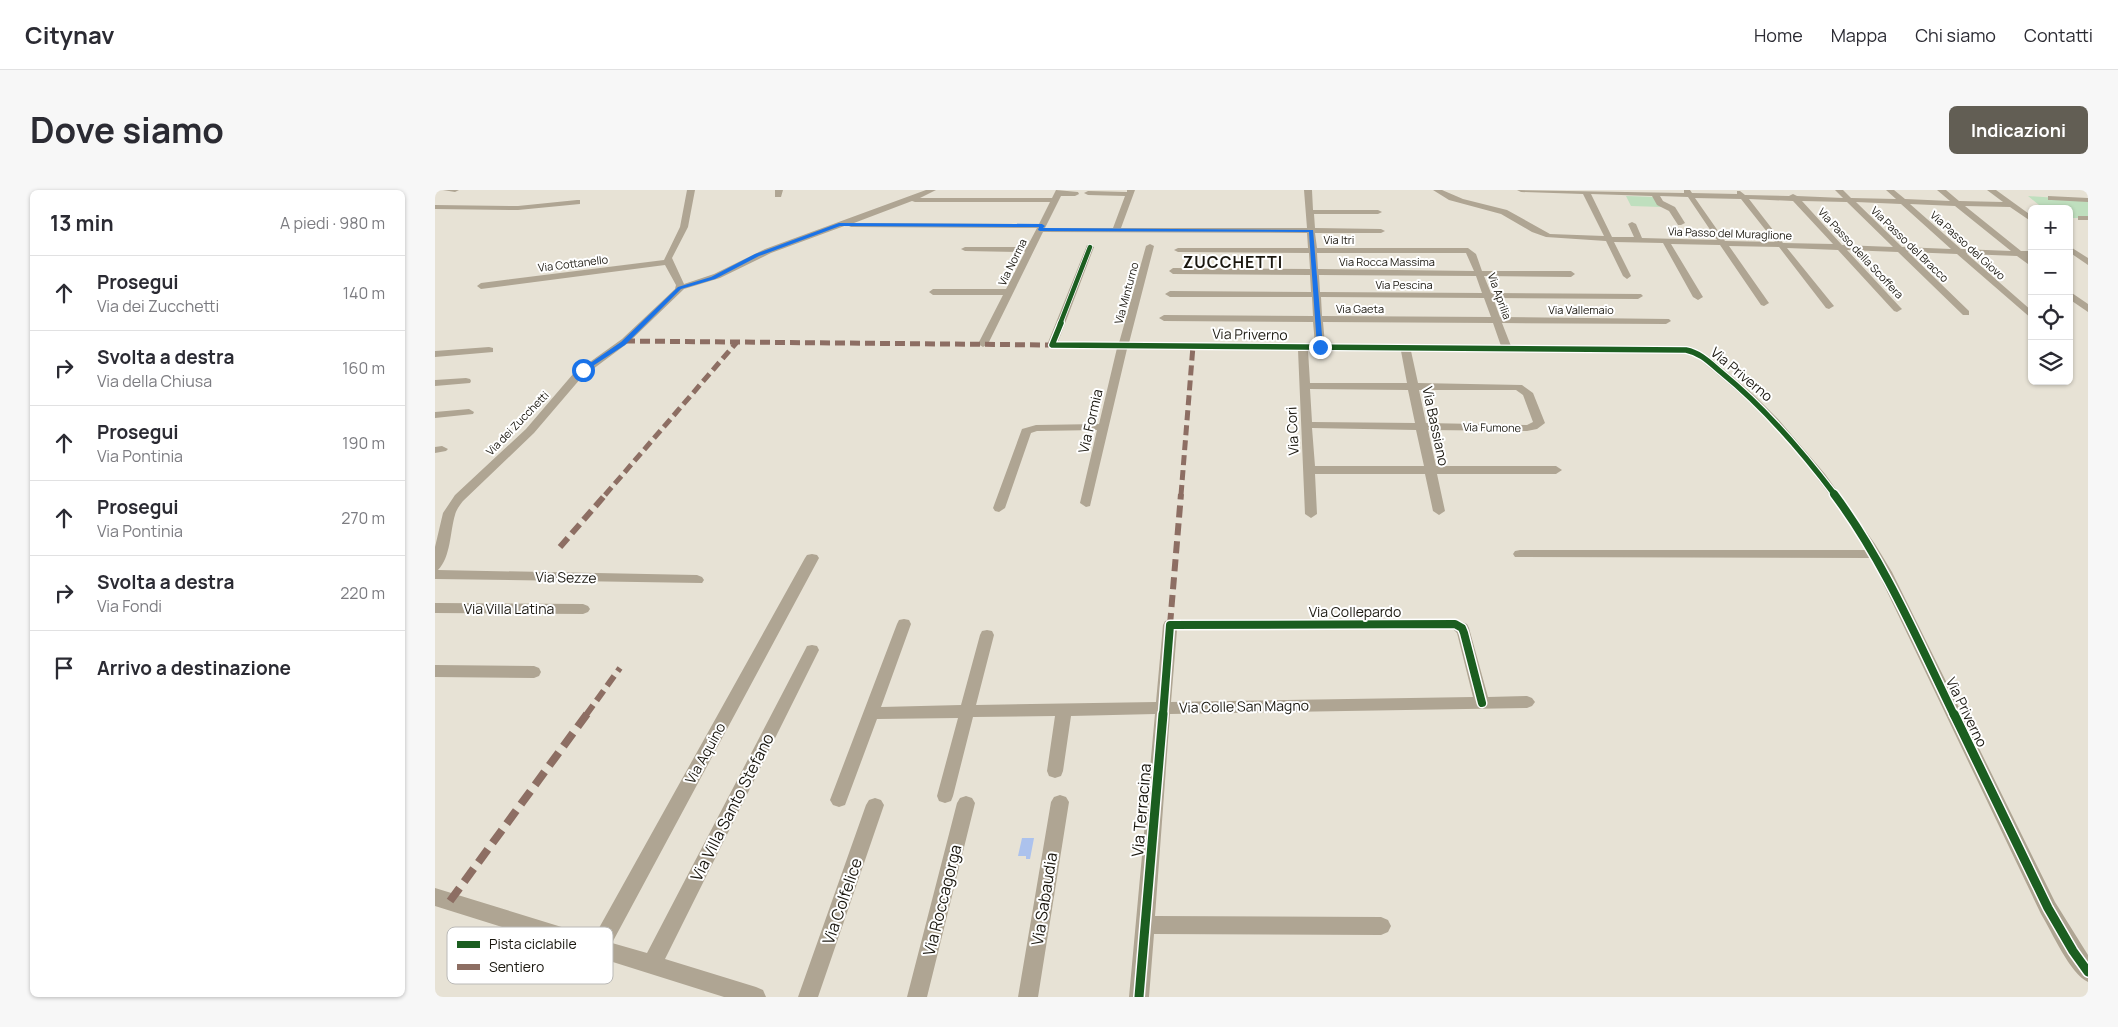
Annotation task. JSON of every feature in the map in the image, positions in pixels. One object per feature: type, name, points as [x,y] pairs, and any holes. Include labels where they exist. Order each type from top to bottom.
[{"type":"street","points":[[447,190],[455,190]]},
{"type":"street","points":[[691,190],[684,225],[669,253],[668,262],[679,283],[679,288],[713,278],[757,255],[932,190]]},
{"type":"street","points":[[1308,190],[1320,347]]},
{"type":"street","name":"Via Passo del Muraglione","points":[[1437,190],[1449,196],[1503,212],[1546,236],[1609,240],[2028,254]]},
{"type":"street","points":[[1521,190],[1637,192],[1655,195],[1689,193],[1796,199],[2013,205]]},
{"type":"street","points":[[1738,190],[1829,306]]},
{"type":"street","name":"Via Passo della Scoffera","points":[[1787,190],[1897,309]]},
{"type":"street","name":"Via Passo del Bracco","points":[[1839,190],[1966,313]]},
{"type":"street","name":"Via Passo del Giovo","points":[[1890,190],[2028,312]]},
{"type":"street","points":[[1941,190],[2028,261]]},
{"type":"street","points":[[1991,190],[2028,217]]},
{"type":"street","points":[[1585,191],[1627,276]]},
{"type":"street","points":[[1087,194],[1130,192],[1116,230]]},
{"type":"street","points":[[1689,193],[1764,303]]},
{"type":"street","name":"Via Norma","points":[[983,344],[1058,194]]},
{"type":"street","points":[[909,200],[1075,194]]},
{"type":"street","points":[[1655,195],[1660,203],[1672,210],[1681,223]]},
{"type":"street","points":[[2051,198],[2088,200]]},
{"type":"street","points":[[435,207],[520,208],[577,202]]},
{"type":"street","points":[[1310,212],[1378,212]]},
{"type":"street","points":[[839,224],[1116,230],[1381,231]]},
{"type":"street","points":[[1632,224],[1640,241]]},
{"type":"street","points":[[1666,242],[1698,297]]},
{"type":"street","name":"Via Minturno","points":[[1123,346],[1150,246]]},
{"type":"street","name":"Via Priverno","points":[[1090,247],[1052,345],[1683,350],[1697,354],[1753,397],[1781,427],[1839,501],[1875,554],[2048,908],[2073,951],[2088,972]]},
{"type":"street","points":[[2073,248],[2088,249]]},
{"type":"street","points":[[965,250],[1030,250]]},
{"type":"street","name":"Via Itri","points":[[1178,250],[1470,252]]},
{"type":"street","points":[[2072,250],[2088,262]]},
{"type":"street","name":"Via Aprilia","points":[[1470,252],[1507,349]]},
{"type":"street","points":[[2073,255],[2079,256]]},
{"type":"street","name":"Via Cottanello","points":[[481,286],[668,262]]},
{"type":"street","name":"Via Rocca Massima","points":[[1173,271],[1571,274]]},
{"type":"street","name":"Via dei Zucchetti","points":[[435,566],[442,546],[440,532],[455,501],[530,431],[553,407],[574,378],[623,344],[679,288]]},
{"type":"street","points":[[933,292],[1009,292]]},
{"type":"street","name":"Via Pescina","points":[[1170,294],[1638,296]]},
{"type":"street","points":[[2070,295],[2088,309]]},
{"type":"street","name":"Via Gaeta","points":[[1164,318],[1496,320]]},
{"type":"street","name":"Via Vallemaio","points":[[1496,320],[1666,321]]},
{"type":"street","name":"Via Formia","points":[[1086,503],[1123,346]]},
{"type":"street","name":"Via Cori","points":[[1303,347],[1311,514]]},
{"type":"street","name":"Via Bassiano","points":[[1405,348],[1439,511]]},
{"type":"street","points":[[435,354],[489,350]]},
{"type":"street","points":[[435,384],[466,381]]},
{"type":"street","name":"Via Fumone","points":[[1304,386],[1520,388],[1529,396],[1539,423],[1536,426],[1527,428],[1307,425]]},
{"type":"street","points":[[435,415],[469,412]]},
{"type":"street","points":[[999,508],[1026,431],[1039,428],[1105,427]]},
{"type":"street","points":[[1309,470],[1556,470]]},
{"type":"street","points":[[1520,554],[1875,554]]},
{"type":"street","name":"Via Aquino","points":[[610,927],[812,558]]},
{"type":"street","name":"Via Sezze","points":[[435,574],[697,580]]},
{"type":"street","name":"Via Villa Latina","points":[[435,608],[583,609]]},
{"type":"street","points":[[839,800],[904,624]]},
{"type":"street","name":"Via Collepardo","points":[[1170,625],[1455,624],[1462,628],[1464,633],[1482,703]]},
{"type":"street","name":"Via Terracina","points":[[1139,997],[1170,625]]},
{"type":"street","points":[[945,796],[987,635]]},
{"type":"street","name":"Via Villa Santo Stefano","points":[[652,964],[812,650]]},
{"type":"street","points":[[435,671],[534,672]]},
{"type":"street","name":"Via Colle San Magno","points":[[871,713],[1527,702]]},
{"type":"street","points":[[1055,771],[1064,709]]},
{"type":"street","name":"Via Sabaudia","points":[[1028,997],[1059,802]]},
{"type":"street","name":"Via Roccagorga","points":[[917,997],[966,803]]},
{"type":"street","name":"Via Colfelice","points":[[808,997],[875,805]]},
{"type":"street","points":[[435,897],[531,927]]},
{"type":"street","points":[[1145,925],[1381,926]]},
{"type":"street","points":[[613,952],[756,997]]},
{"type":"green space","points":[[1626,196],[1656,197],[1662,207],[1631,206]]},
{"type":"green space","points":[[2028,196],[2088,200],[2088,218],[2073,218],[2073,205],[2039,205]]},
{"type":"water","points":[[1022,838],[1034,838],[1030,859],[1026,859],[1026,856],[1018,856]]},
{"type":"marked path","points":[[625,341],[1052,345]]},
{"type":"marked path","points":[[560,547],[737,342]]},
{"type":"marked path","points":[[1170,625],[1193,346]]},
{"type":"marked path","points":[[450,901],[620,668]]},
{"type":"cycle path","points":[[1090,247],[1052,345],[1686,350],[1696,353],[1705,359],[1750,396],[1786,434],[1830,488],[1871,547],[1885,572],[2048,908],[2073,951],[2088,972]]},
{"type":"cycle path","points":[[1139,997],[1170,625],[1455,624],[1462,628],[1464,633],[1482,703]]},
{"type":"district","name":"ZUCCHETTI","points":[[1233,262]]},
{"type":"route","points":[[583,370],[623,344],[679,288],[713,278],[757,255],[839,224],[1042,226],[1040,230],[1311,231],[1320,347]]}]
